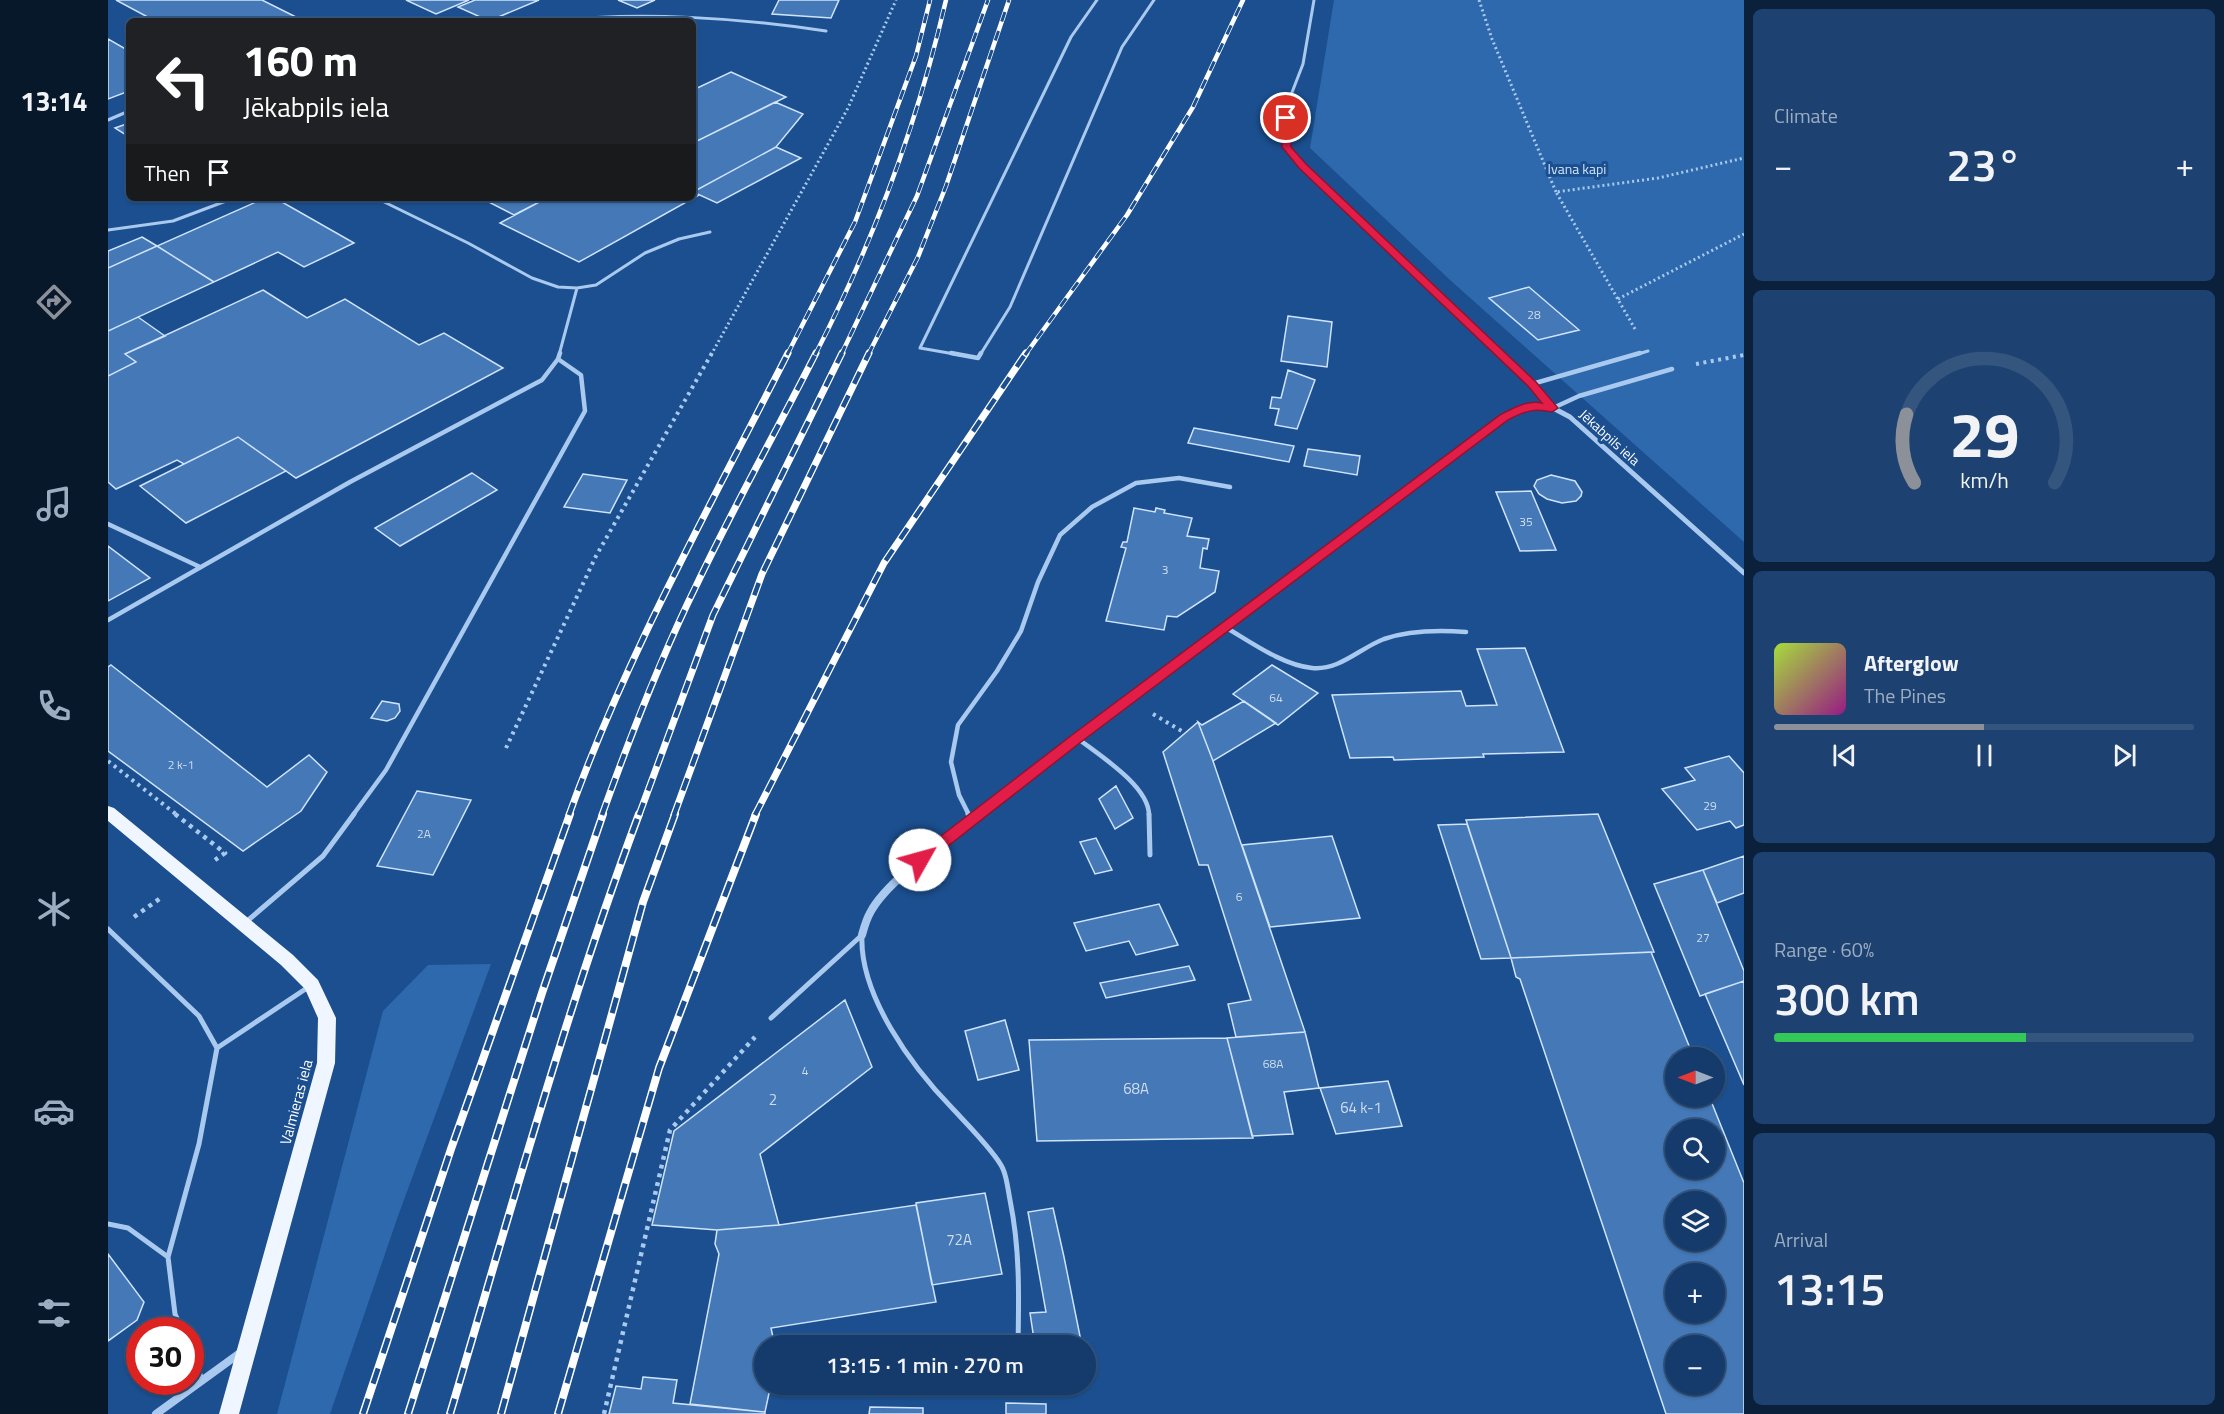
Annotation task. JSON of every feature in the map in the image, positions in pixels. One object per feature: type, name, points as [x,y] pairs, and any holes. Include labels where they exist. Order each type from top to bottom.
[{"type":"main road","name":"Valmieras iela","points":[[108,812],[244,924],[312,985],[327,1018],[326,1063],[229,1414]]},
{"type":"street","name":"Jēkabpils iela","points":[[1303,166],[1532,384],[1552,408],[1570,417],[1744,573]]},
{"type":"street","points":[[861,935],[870,912],[886,891],[920,860],[1077,738],[1504,418],[1520,408],[1535,405],[1552,408]]},
{"type":"street","points":[[204,1378],[247,1348]]},
{"type":"street","points":[[156,1414],[181,1395]]},
{"type":"lane","points":[[1097,0],[1071,37],[920,348],[978,358],[1010,307],[1122,47],[1154,0]]},
{"type":"lane","name":"Jēkabpils iela","points":[[1303,166],[1286,147],[1286,118],[1291,95],[1303,64],[1314,0]]},
{"type":"lane","points":[[582,18],[702,17],[788,24],[826,31]]},
{"type":"lane","points":[[108,120],[126,112]]},
{"type":"lane","points":[[108,230],[172,221],[226,201]]},
{"type":"lane","points":[[382,201],[468,243],[532,278],[558,287],[577,288],[596,285],[645,253],[679,239],[710,232]]},
{"type":"lane","points":[[108,620],[350,483],[542,380],[558,359],[577,288]]},
{"type":"lane","points":[[1532,384],[1648,351]]},
{"type":"lane","points":[[244,924],[323,856],[386,770],[460,638],[585,411],[580,375],[558,359]]},
{"type":"lane","points":[[1552,408],[1580,396],[1672,369]]},
{"type":"lane","points":[[971,820],[958,795],[951,762],[958,725],[998,671],[1021,631],[1038,582],[1060,536],[1092,507],[1136,483],[1179,478],[1230,487]]},
{"type":"lane","points":[[108,524],[200,567]]},
{"type":"lane","points":[[1225,627],[1281,657],[1310,668],[1334,665],[1383,640],[1409,633],[1466,632]]},
{"type":"lane","points":[[1077,738],[1127,777],[1149,806],[1150,855]]},
{"type":"lane","points":[[110,932],[199,1016],[217,1048],[199,1144],[168,1257],[176,1317]]},
{"type":"lane","points":[[771,1018],[861,935]]},
{"type":"lane","points":[[861,935],[861,955],[866,978],[902,1048],[937,1093],[973,1131],[1003,1168],[1013,1216],[1020,1273],[1018,1335]]},
{"type":"lane","points":[[217,1048],[312,985]]},
{"type":"lane","points":[[108,1224],[128,1228],[168,1257]]},
{"type":"path","points":[[506,748],[596,556],[682,407],[848,108],[896,0]]},
{"type":"path","points":[[1479,0],[1492,39],[1556,192],[1648,351]]},
{"type":"path","points":[[1556,192],[1658,178],[1744,158]]},
{"type":"path","points":[[1618,299],[1744,234]]},
{"type":"path","points":[[1672,369],[1744,355]]},
{"type":"path","points":[[1129,700],[1185,733]]},
{"type":"path","points":[[108,761],[225,854]]},
{"type":"path","points":[[110,932],[189,878]]},
{"type":"path","points":[[604,1414],[670,1130],[771,1018]]},
{"type":"green space","name":"Ivana kapi","points":[[1334,0],[1744,0],[1744,542],[1450,280],[1310,148]]},
{"type":"green space","points":[[491,964],[398,1216],[330,1414],[277,1414],[383,1011],[428,965]]},
{"type":"building","points":[[116,0],[262,0],[296,17],[294,18],[149,18]]},
{"type":"building","points":[[406,0],[469,0],[436,14]]},
{"type":"building","points":[[475,0],[539,0],[496,18],[482,18],[458,7]]},
{"type":"building","points":[[618,0],[655,0],[637,8]]},
{"type":"building","points":[[779,0],[839,0],[831,18],[772,14]]},
{"type":"building","points":[[108,39],[126,49],[126,92],[108,99]]},
{"type":"building","points":[[731,72],[786,97],[696,142],[696,89]]},
{"type":"building","points":[[775,102],[803,114],[776,147],[696,190],[696,142]]},
{"type":"building","points":[[126,124],[126,135],[115,128]]},
{"type":"building","points":[[776,147],[801,158],[717,203],[696,193],[696,190]]},
{"type":"building","points":[[258,201],[280,201],[354,243],[304,267],[278,252],[214,282],[157,246]]},
{"type":"building","points":[[487,201],[541,201],[514,215]]},
{"type":"building","points":[[541,201],[688,201],[579,262],[500,223]]},
{"type":"building","points":[[142,237],[157,246],[108,268],[108,251]]},
{"type":"building","points":[[157,246],[214,282],[108,331],[108,268]]},
{"type":"building","points":[[1529,287],[1579,330],[1538,340],[1489,298]]},
{"type":"building","points":[[263,290],[307,318],[345,299],[419,345],[444,333],[503,368],[296,478],[238,437],[184,464],[177,460],[116,489],[108,482],[108,376],[136,362],[125,354]]},
{"type":"building","points":[[1288,316],[1332,322],[1327,367],[1281,361]]},
{"type":"building","points":[[138,317],[165,336],[125,354],[136,362],[108,376],[108,331]]},
{"type":"building","points":[[1288,370],[1315,380],[1297,429],[1275,425],[1279,409],[1270,408],[1272,397],[1281,398]]},
{"type":"building","points":[[1194,428],[1294,446],[1289,462],[1188,443]]},
{"type":"building","points":[[238,437],[286,471],[186,523],[140,486]]},
{"type":"building","points":[[1308,449],[1360,456],[1357,475],[1304,466]]},
{"type":"building","points":[[472,473],[497,490],[400,546],[375,528]]},
{"type":"building","points":[[583,474],[627,480],[610,513],[564,507]]},
{"type":"building","points":[[1551,475],[1575,481],[1582,492],[1581,496],[1576,501],[1562,503],[1539,494],[1534,486],[1537,480]]},
{"type":"building","points":[[1531,491],[1556,550],[1520,551],[1496,492]]},
{"type":"building","points":[[1134,508],[1155,512],[1156,508],[1165,510],[1164,513],[1192,518],[1187,536],[1209,539],[1207,549],[1203,548],[1200,568],[1219,571],[1215,592],[1177,617],[1167,616],[1164,630],[1106,621],[1126,548],[1121,547],[1123,542],[1127,542]]},
{"type":"building","points":[[108,546],[150,578],[108,601]]},
{"type":"building","points":[[1525,648],[1564,752],[1483,754],[1484,757],[1394,760],[1393,757],[1350,758],[1332,695],[1461,691],[1466,706],[1497,705],[1477,649]]},
{"type":"building","points":[[111,665],[267,787],[309,755],[327,772],[301,811],[243,851],[108,751],[108,667]]},
{"type":"building","points":[[1272,665],[1318,693],[1278,725],[1233,694]]},
{"type":"building","points":[[382,701],[399,704],[400,711],[395,718],[387,721],[371,718]]},
{"type":"building","points":[[1244,701],[1276,723],[1213,761],[1198,722],[1202,725]]},
{"type":"building","points":[[1198,722],[1305,1032],[1236,1037],[1228,1004],[1251,1000],[1208,865],[1199,865],[1163,752]]},
{"type":"building","points":[[1729,756],[1744,773],[1744,825],[1736,828],[1730,821],[1697,830],[1662,789],[1695,780],[1685,768]]},
{"type":"building","points":[[1116,786],[1133,818],[1115,829],[1099,799]]},
{"type":"building","points":[[417,791],[471,800],[433,875],[377,866]]},
{"type":"building","points":[[1598,814],[1654,952],[1511,958],[1466,820]]},
{"type":"building","points":[[1467,824],[1511,958],[1481,959],[1438,825]]},
{"type":"building","points":[[1332,836],[1360,918],[1270,927],[1242,845]]},
{"type":"building","points":[[1096,838],[1112,870],[1095,874],[1080,842]]},
{"type":"building","points":[[1744,856],[1744,893],[1717,903],[1703,870]]},
{"type":"building","points":[[1703,870],[1744,971],[1744,981],[1700,996],[1654,884]]},
{"type":"building","points":[[1159,904],[1178,945],[1136,955],[1129,941],[1086,951],[1074,923]]},
{"type":"building","points":[[1651,952],[1690,1047],[1665,1047],[1665,1107],[1713,1107],[1718,1119],[1665,1119],[1665,1179],[1725,1179],[1725,1136],[1744,1183],[1744,1414],[1666,1414],[1520,979],[1516,977],[1511,958]]},
{"type":"building","points":[[1189,966],[1195,980],[1106,998],[1100,983]]},
{"type":"building","points":[[1744,981],[1744,1085],[1705,994]]},
{"type":"building","points":[[845,1000],[872,1067],[760,1154],[779,1225],[717,1230],[652,1225],[674,1131]]},
{"type":"building","points":[[1005,1020],[1019,1070],[978,1080],[965,1031]]},
{"type":"building","points":[[1305,1032],[1319,1088],[1284,1092],[1293,1134],[1252,1136],[1227,1038]]},
{"type":"building","points":[[1227,1038],[1253,1138],[1037,1141],[1029,1040]]},
{"type":"building","points":[[1388,1081],[1402,1126],[1336,1134],[1320,1088]]},
{"type":"building","points":[[985,1193],[1002,1274],[932,1285],[916,1203]]},
{"type":"building","points":[[916,1205],[936,1302],[771,1328],[773,1335],[754,1335],[754,1395],[769,1395],[765,1412],[690,1404],[719,1254],[715,1244],[717,1230],[779,1225]]},
{"type":"building","points":[[1053,1208],[1080,1335],[1033,1335],[1030,1313],[1046,1312],[1028,1212]]},
{"type":"building","points":[[108,1254],[144,1302],[138,1317],[126,1317],[126,1328],[108,1341]]},
{"type":"building","points":[[643,1377],[677,1380],[673,1403],[765,1412],[765,1414],[609,1414],[616,1386],[641,1389]]},
{"type":"building","points":[[1006,1403],[1046,1404],[1046,1414],[1006,1414]]},
{"type":"building","points":[[870,1407],[923,1408],[923,1414],[869,1414]]},
{"type":"railway","points":[[787,355],[855,222],[916,56],[930,0]]},
{"type":"railway","points":[[816,354],[856,269],[892,182],[922,92],[946,0]]},
{"type":"railway","points":[[841,355],[917,196],[988,0]]},
{"type":"railway","points":[[869,354],[918,257],[946,186],[1009,0]]},
{"type":"railway","points":[[1025,355],[1127,215],[1193,107],[1243,0]]},
{"type":"railway","points":[[569,815],[616,697],[643,639],[788,353]]},
{"type":"railway","points":[[639,815],[713,615],[842,353]]},
{"type":"railway","points":[[755,815],[884,563],[1026,353]]},
{"type":"railway","points":[[602,815],[646,698],[683,612],[816,354]]},
{"type":"railway","points":[[674,815],[762,574],[869,354]]},
{"type":"railway","points":[[363,1414],[451,1149],[570,814]]},
{"type":"railway","points":[[408,1414],[542,993],[603,814]]},
{"type":"railway","points":[[450,1414],[563,1037],[639,814]]},
{"type":"railway","points":[[501,1414],[643,902],[675,814]]},
{"type":"railway","points":[[558,1414],[659,1068],[756,814]]},
{"type":"route","points":[[920,860],[1077,738],[1504,418],[1520,408],[1535,405],[1552,408],[1532,384],[1303,166],[1286,147],[1286,118]]}]
